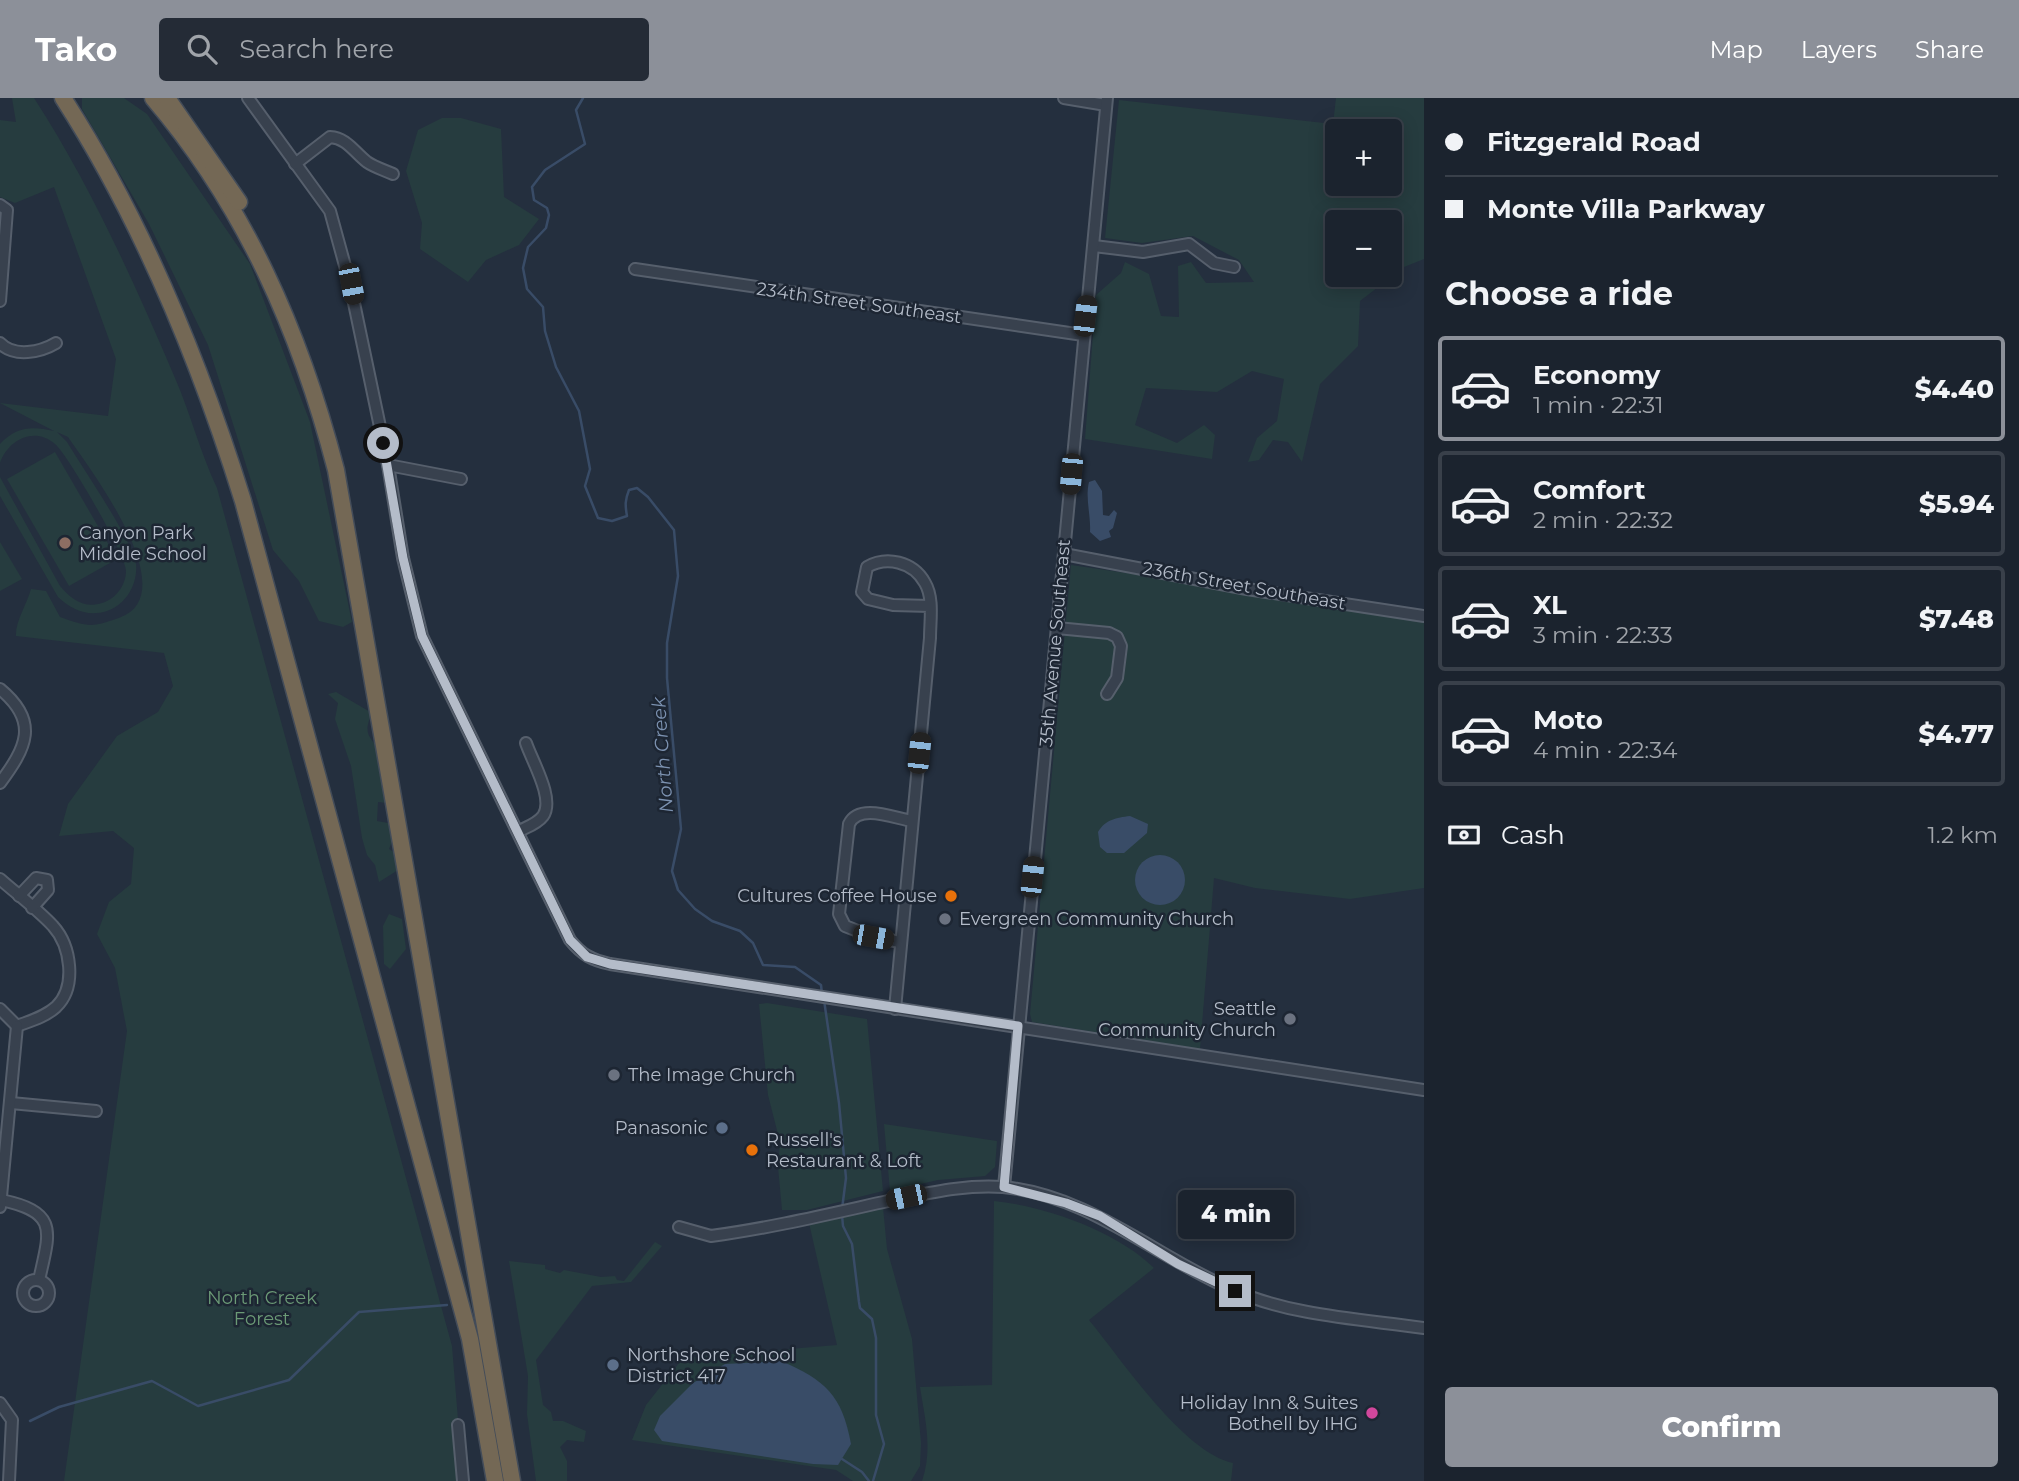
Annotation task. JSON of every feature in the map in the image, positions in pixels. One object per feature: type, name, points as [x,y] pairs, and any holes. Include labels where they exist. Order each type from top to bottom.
[{"type":"highway","points":[[64,98],[125,205],[174,312],[211,404],[249,520],[470,1339],[495,1481]]},
{"type":"highway","points":[[153,98],[211,177],[247,236],[281,300],[319,405],[347,507]]},
{"type":"highway","points":[[167,98],[224,177],[288,293],[332,414],[456,1134],[520,1481]]},
{"type":"highway","points":[[174,312],[187,328],[199,356],[256,521],[468,1310],[483,1371],[500,1481]]},
{"type":"highway","points":[[456,1134],[512,1481]]},
{"type":"street","points":[[248,98],[330,211],[351,284],[388,465],[403,558],[422,636],[570,940],[579,952],[610,964],[1424,1090]]},
{"type":"street","points":[[1065,98],[1107,102]]},
{"type":"street","name":"35th Avenue Southeast","points":[[1004,1187],[1107,102]]},
{"type":"street","points":[[295,164],[330,137],[343,140],[368,163],[393,174]]},
{"type":"street","points":[[0,301],[4,208]]},
{"type":"street","points":[[1094,246],[1143,252],[1189,244],[1214,263],[1234,267]]},
{"type":"street","name":"234th Street Southeast","points":[[635,269],[1083,335]]},
{"type":"street","points":[[0,343],[5,349],[40,352],[56,343]]},
{"type":"street","points":[[388,465],[461,479]]},
{"type":"street","name":"236th Street Southeast","points":[[1064,554],[1247,589],[1424,616]]},
{"type":"street","points":[[895,1009],[930,638],[930,607],[925,582],[905,565],[887,560],[867,567],[862,592],[868,600],[893,605],[930,607]]},
{"type":"street","points":[[1057,628],[1109,633],[1117,637],[1121,646],[1117,678],[1108,694]]},
{"type":"street","points":[[0,689],[13,700],[22,714],[25,743],[17,763],[0,783]]},
{"type":"street","points":[[519,831],[537,822],[547,808],[546,798],[526,743]]},
{"type":"street","points":[[900,942],[873,937],[845,926],[839,914],[849,824],[853,816],[860,813],[912,821]]},
{"type":"street","points":[[19,896],[36,878],[47,880],[48,890],[32,908]]},
{"type":"street","points":[[0,879],[54,928],[65,945],[69,978],[65,993],[56,1006],[17,1026]]},
{"type":"street","points":[[0,1009],[17,1026],[0,1207]]},
{"type":"street","points":[[11,1103],[96,1111]]},
{"type":"street","points":[[679,1227],[698,1235],[711,1236],[949,1190],[1004,1187],[1066,1203],[1100,1216],[1178,1264],[1255,1299],[1301,1310],[1424,1328]]},
{"type":"street","points":[[1,1200],[32,1208],[44,1221],[48,1241],[39,1280]]},
{"type":"street","points":[[0,1403],[12,1420],[9,1481]]},
{"type":"street","points":[[458,1424],[463,1481]]},
{"type":"green space","name":"North Creek Forest","points":[[12,98],[34,98],[93,200],[160,342],[217,488],[452,1346],[463,1481],[64,1481],[127,1031],[115,968],[97,934],[109,902],[131,884],[134,848],[113,831],[59,836],[68,804],[117,736],[158,712],[173,686],[164,653],[16,636],[17,625],[31,589],[46,591],[60,617],[90,625],[121,617],[138,603],[142,583],[138,557],[126,530],[111,501],[68,437],[57,432],[67,442],[95,486],[133,553],[136,564],[135,579],[120,604],[100,613],[87,613],[69,606],[58,597],[0,496],[0,477],[60,586],[69,595],[78,602],[95,605],[107,601],[119,591],[126,571],[117,546],[83,485],[55,444],[39,436],[23,438],[9,448],[0,463],[0,444],[12,434],[32,428],[54,431],[0,403],[108,416],[116,359],[54,187],[15,203],[0,197],[0,120],[16,122]]},
{"type":"green space","points":[[82,98],[124,98],[147,114],[250,264],[310,422],[352,622],[343,627],[319,621],[299,581],[273,550],[208,345],[149,224],[82,109]]},
{"type":"green space","points":[[1336,98],[1424,98],[1424,259],[1402,269],[1402,210],[1325,210],[1325,287],[1378,287],[1360,301],[1358,346],[1320,384],[1302,462],[1288,442],[1273,440],[1259,460],[1248,462],[1257,438],[1277,421],[1284,379],[1252,371],[1217,392],[1146,388],[1135,425],[1177,443],[1204,425],[1215,435],[1212,459],[1085,439],[1096,295],[1121,273],[1125,262],[1149,274],[1161,316],[1179,317],[1178,266],[1191,262],[1206,283],[1254,282],[1239,260],[1193,236],[1142,243],[1105,238],[1119,100],[1325,123],[1325,196],[1402,196],[1402,119],[1334,119]]},
{"type":"green space","points":[[442,118],[461,118],[501,129],[504,197],[539,219],[519,245],[486,260],[468,282],[420,249],[422,223],[406,171],[418,130]]},
{"type":"green space","points":[[55,452],[117,559],[69,586],[7,479]]},
{"type":"green space","points":[[0,542],[22,579],[0,591]]},
{"type":"green space","points":[[1071,565],[1424,616],[1424,888],[1350,899],[1255,888],[1214,878],[1200,1049],[1032,1022],[1030,1014]]},
{"type":"green space","points":[[336,692],[372,713],[368,733],[383,759],[379,771],[387,803],[378,802],[377,821],[388,823],[393,839],[389,849],[400,856],[398,870],[379,882],[375,865],[367,855],[362,838],[351,766],[335,719],[338,703],[328,694]]},
{"type":"green space","points":[[389,914],[402,919],[406,949],[390,969],[384,964],[383,926]]},
{"type":"green space","points":[[759,1004],[867,1019],[883,1191],[807,1210],[782,1210],[778,1167],[780,1142],[768,1095]]},
{"type":"green space","points":[[884,1124],[997,1141],[995,1167],[985,1176],[938,1180],[890,1191]]},
{"type":"green space","points":[[994,1201],[1035,1208],[1079,1222],[1120,1243],[1154,1268],[1089,1320],[1174,1423],[1194,1442],[1233,1463],[1231,1481],[922,1481],[928,1446],[920,1387],[992,1385]]},
{"type":"green space","points":[[883,1207],[887,1249],[912,1339],[921,1443],[920,1466],[911,1481],[853,1481],[836,1470],[632,1440],[646,1405],[683,1358],[837,1345],[809,1223]]},
{"type":"green space","points":[[655,1242],[662,1246],[631,1282],[592,1286],[536,1360],[543,1405],[551,1412],[553,1421],[563,1421],[586,1431],[584,1442],[567,1440],[560,1447],[567,1461],[567,1481],[536,1481],[527,1414],[528,1376],[509,1261],[545,1265],[545,1269],[560,1273],[564,1270],[601,1277],[615,1276],[617,1280],[624,1281]]},
{"type":"water","points":[[1095,480],[1102,491],[1103,515],[1109,516],[1114,510],[1117,513],[1113,528],[1109,531],[1111,537],[1100,541],[1090,532],[1088,488],[1089,482]]},
{"type":"water","points":[[1130,816],[1148,824],[1147,833],[1124,853],[1107,853],[1100,847],[1098,832],[1108,822]]},
{"type":"water","points":[[1160,855],[1177,863],[1185,880],[1177,897],[1160,905],[1143,897],[1135,880],[1143,863]]},
{"type":"water","points":[[781,1361],[820,1383],[836,1401],[851,1444],[838,1465],[813,1464],[662,1441],[654,1430],[660,1416],[693,1383],[725,1364]]},
{"type":"waterway","name":"North Creek","points":[[583,98],[576,110],[585,144],[545,170],[532,187],[534,200],[547,208],[549,215],[546,228],[528,247],[523,268],[527,289],[543,307],[545,331],[556,367],[579,411],[590,469],[585,486],[598,518],[612,521],[627,516],[629,490],[637,488],[648,497],[674,530],[678,576],[667,643],[667,678],[681,829],[672,871],[678,890],[695,909],[712,921],[740,931],[753,943],[763,965],[795,967],[821,985],[822,994]]},
{"type":"waterway","name":"North Creek","points":[[824,1000],[839,1103],[846,1178],[842,1209]]},
{"type":"waterway","name":"North Creek","points":[[842,1215],[843,1226],[852,1244],[860,1308],[872,1319],[876,1338],[876,1415],[884,1444],[873,1481]]},
{"type":"waterway","points":[[30,1421],[59,1407],[152,1381],[198,1406],[289,1380],[359,1312],[447,1305]]},
{"type":"waterway","points":[[842,1459],[862,1472],[869,1481]]},
{"type":"place","name":"Canyon Park Middle School","points":[[65,543]]},
{"type":"place","name":"Cultures Coffee House","points":[[951,896]]},
{"type":"place","name":"Evergreen Community Church","points":[[945,919]]},
{"type":"place","name":"Seattle Community Church","points":[[1290,1019]]},
{"type":"place","name":"The Image Church","points":[[614,1075]]},
{"type":"place","name":"Panasonic","points":[[722,1128]]},
{"type":"place","name":"Russell's Restaurant & Loft","points":[[752,1150]]},
{"type":"place","name":"Northshore School District 417","points":[[613,1365]]},
{"type":"place","name":"Holiday Inn & Suites Bothell by IHG","points":[[1372,1413]]},
{"type":"route","points":[[383,443],[403,558],[422,636],[431,659],[528,848],[570,940],[579,952],[596,961],[610,964],[1018,1026],[1004,1187],[1066,1203],[1100,1216],[1178,1264],[1235,1291]]}]
